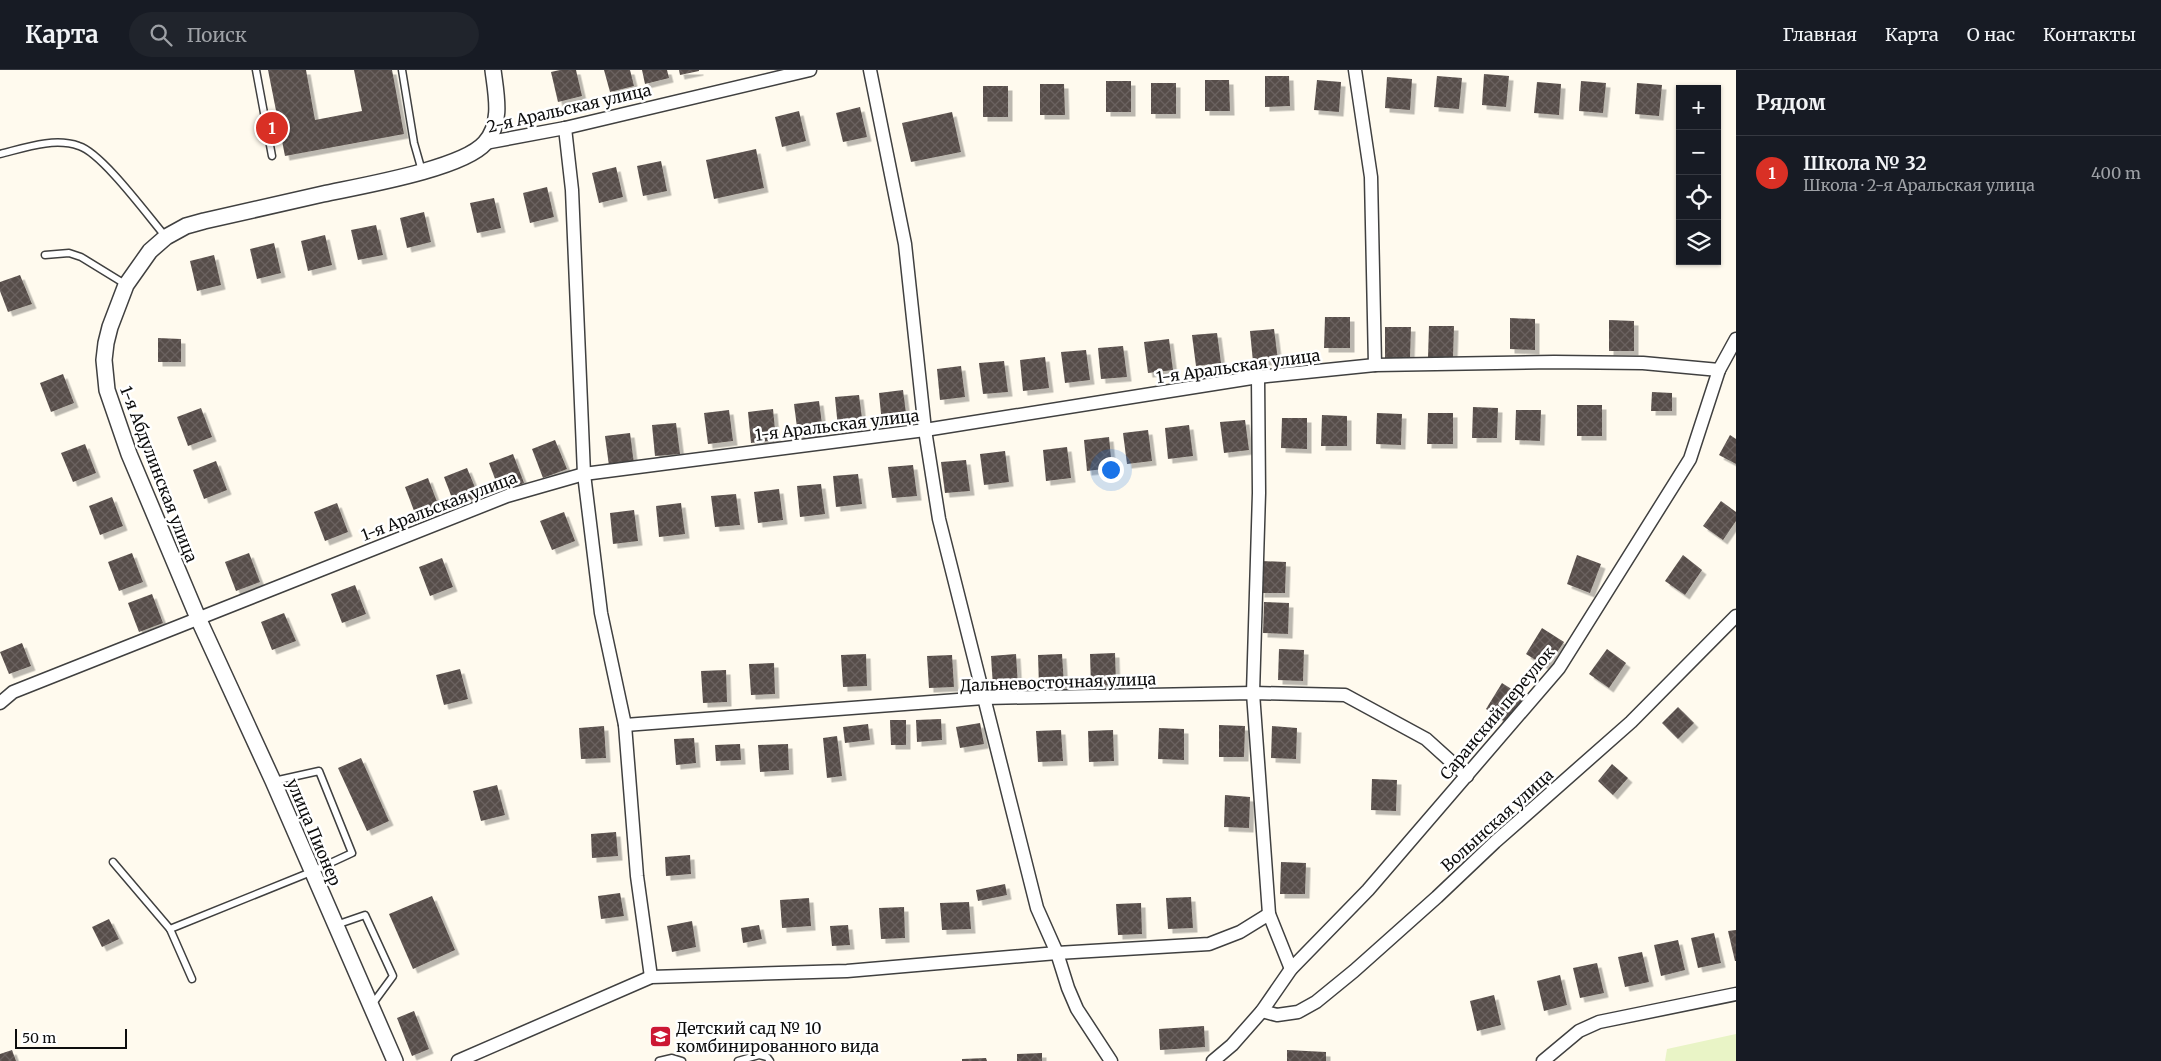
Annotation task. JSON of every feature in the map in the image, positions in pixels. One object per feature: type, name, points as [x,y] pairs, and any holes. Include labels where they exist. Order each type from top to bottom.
[{"type":"street","points":[[485,143],[495,128],[497,115],[493,70]]},
{"type":"street","name":"2-я Аральская улица","points":[[166,237],[186,226],[204,221],[422,171],[461,159],[485,143],[565,128],[810,70]]},
{"type":"street","points":[[870,70],[905,244],[925,430],[939,519],[1037,908],[1057,953],[1077,1009],[1111,1061]]},
{"type":"street","points":[[1356,70],[1371,177],[1375,365]]},
{"type":"street","points":[[565,128],[572,190],[584,474],[601,613],[625,725],[637,876],[651,977]]},
{"type":"street","name":"1-я Абдулинская улица","points":[[166,237],[150,251],[126,285],[106,343],[104,360],[107,390],[129,454],[198,618]]},
{"type":"street","name":"Саранский переулок","points":[[1214,1061],[1262,1011],[1291,969],[1368,890],[1559,668],[1690,459],[1719,370],[1736,339]]},
{"type":"street","name":"1-я Аральская улица","points":[[0,703],[14,692],[507,496],[584,474],[925,430],[1258,377],[1375,365],[1554,362],[1643,363],[1719,370]]},
{"type":"street","points":[[1258,377],[1259,493],[1253,693],[1270,914],[1291,969]]},
{"type":"street","name":"Волынская улица","points":[[1262,1011],[1277,1015],[1298,1012],[1316,1002],[1331,990],[1631,722],[1736,616]]},
{"type":"street","name":"улица Пионер","points":[[198,618],[273,781],[334,926],[395,1061]]},
{"type":"street","name":"Дальневосточная улица","points":[[625,725],[984,698],[1253,693],[1344,695],[1426,739],[1467,776]]},
{"type":"street","points":[[458,1061],[651,977],[847,971],[1057,953],[1209,944],[1240,932],[1270,914]]},
{"type":"street","points":[[1543,1061],[1579,1031],[1598,1022],[1736,994]]},
{"type":"lane","points":[[256,70],[272,156]]},
{"type":"lane","points":[[402,70],[414,143],[422,171]]},
{"type":"lane","points":[[0,154],[34,145],[58,143],[79,146],[101,160],[166,237]]},
{"type":"lane","points":[[45,255],[69,253],[81,257],[126,285]]},
{"type":"lane","points":[[170,929],[311,872],[352,853],[319,771],[273,781]]},
{"type":"lane","points":[[113,862],[170,929],[192,979]]},
{"type":"lane","points":[[334,926],[365,914],[393,976],[370,1007]]},
{"type":"lane","points":[[738,1061],[759,1055],[767,1056],[770,1061]]},
{"type":"lane","points":[[660,1061],[672,1058],[682,1061]]},
{"type":"green space","points":[[1736,1034],[1736,1061],[1665,1061],[1667,1049]]},
{"type":"building","points":[[268,70],[306,70],[315,120],[362,111],[354,70],[392,70],[404,134],[285,156]]},
{"type":"building","points":[[576,70],[582,96],[558,102],[551,72]]},
{"type":"building","points":[[604,70],[630,70],[634,86],[610,92]]},
{"type":"building","points":[[642,70],[667,70],[669,78],[645,84]]},
{"type":"building","points":[[679,70],[699,70],[699,71],[680,75]]},
{"type":"building","points":[[1484,74],[1509,76],[1506,107],[1482,105]]},
{"type":"building","points":[[1265,76],[1289,76],[1290,106],[1265,107]]},
{"type":"building","points":[[1437,76],[1462,78],[1459,109],[1434,107]]},
{"type":"building","points":[[1387,77],[1412,79],[1410,110],[1385,108]]},
{"type":"building","points":[[1205,80],[1229,80],[1230,111],[1205,111]]},
{"type":"building","points":[[1317,80],[1341,82],[1339,112],[1314,110]]},
{"type":"building","points":[[1106,81],[1131,81],[1131,112],[1106,112]]},
{"type":"building","points":[[1581,81],[1606,83],[1603,113],[1579,111]]},
{"type":"building","points":[[1537,82],[1561,84],[1559,115],[1534,113]]},
{"type":"building","points":[[1151,83],[1176,83],[1176,114],[1151,114]]},
{"type":"building","points":[[1637,83],[1662,85],[1659,116],[1635,114]]},
{"type":"building","points":[[1040,84],[1064,84],[1065,115],[1040,115]]},
{"type":"building","points":[[983,86],[1008,86],[1008,117],[983,117]]},
{"type":"building","points":[[860,107],[867,137],[843,142],[836,113]]},
{"type":"building","points":[[799,111],[806,141],[782,147],[775,117]]},
{"type":"building","points":[[952,112],[961,152],[911,162],[902,123]]},
{"type":"building","points":[[756,149],[764,188],[714,199],[706,160]]},
{"type":"building","points":[[661,161],[667,191],[643,196],[637,166]]},
{"type":"building","points":[[616,167],[623,197],[599,203],[592,173]]},
{"type":"building","points":[[547,187],[554,217],[530,223],[523,193]]},
{"type":"building","points":[[494,198],[501,228],[477,233],[470,203]]},
{"type":"building","points":[[424,212],[431,242],[407,248],[400,218]]},
{"type":"building","points":[[376,225],[383,255],[358,260],[351,230]]},
{"type":"building","points":[[325,235],[332,265],[308,271],[301,241]]},
{"type":"building","points":[[274,243],[281,273],[257,279],[250,249]]},
{"type":"building","points":[[214,255],[221,285],[197,291],[190,261]]},
{"type":"building","points":[[20,275],[32,304],[8,312],[0,291],[0,282]]},
{"type":"building","points":[[1325,317],[1350,317],[1350,348],[1324,348]]},
{"type":"building","points":[[1510,318],[1535,319],[1535,350],[1510,349]]},
{"type":"building","points":[[1609,320],[1634,321],[1634,351],[1609,351]]},
{"type":"building","points":[[1429,326],[1454,326],[1453,357],[1428,357]]},
{"type":"building","points":[[1385,327],[1411,327],[1410,358],[1385,358]]},
{"type":"building","points":[[1274,329],[1278,360],[1253,362],[1250,331]]},
{"type":"building","points":[[1217,333],[1221,363],[1196,366],[1192,335]]},
{"type":"building","points":[[158,338],[181,339],[181,362],[158,362]]},
{"type":"building","points":[[1169,339],[1173,370],[1148,373],[1144,342]]},
{"type":"building","points":[[1123,346],[1127,377],[1101,379],[1098,348]]},
{"type":"building","points":[[1086,350],[1090,380],[1065,383],[1061,352]]},
{"type":"building","points":[[1045,357],[1049,388],[1023,391],[1020,360]]},
{"type":"building","points":[[1004,361],[1008,392],[983,394],[979,363]]},
{"type":"building","points":[[961,366],[965,397],[940,400],[937,369]]},
{"type":"building","points":[[63,374],[74,403],[51,412],[40,383]]},
{"type":"building","points":[[903,390],[907,421],[882,424],[879,393]]},
{"type":"building","points":[[1652,392],[1672,393],[1672,411],[1651,411]]},
{"type":"building","points":[[859,395],[863,426],[838,428],[835,397]]},
{"type":"building","points":[[819,401],[823,432],[798,435],[794,404]]},
{"type":"building","points":[[1577,405],[1602,405],[1602,436],[1577,436]]},
{"type":"building","points":[[1473,407],[1498,408],[1497,438],[1472,438]]},
{"type":"building","points":[[201,408],[212,437],[188,446],[177,417]]},
{"type":"building","points":[[773,409],[776,440],[751,443],[748,412]]},
{"type":"building","points":[[729,410],[733,441],[708,444],[704,413]]},
{"type":"building","points":[[1516,410],[1541,410],[1540,441],[1515,440]]},
{"type":"building","points":[[1377,413],[1402,414],[1401,445],[1376,444]]},
{"type":"building","points":[[1428,413],[1453,413],[1453,444],[1427,444]]},
{"type":"building","points":[[1322,415],[1347,416],[1347,446],[1321,446]]},
{"type":"building","points":[[1282,418],[1307,418],[1307,449],[1281,448]]},
{"type":"building","points":[[1245,420],[1249,450],[1224,453],[1220,422]]},
{"type":"building","points":[[676,423],[680,454],[655,456],[652,425]]},
{"type":"building","points":[[1189,425],[1193,456],[1168,459],[1165,428]]},
{"type":"building","points":[[1148,430],[1152,461],[1127,464],[1123,433]]},
{"type":"building","points":[[630,433],[634,464],[609,466],[605,436]]},
{"type":"building","points":[[1730,435],[1736,439],[1736,464],[1719,455]]},
{"type":"building","points":[[1109,437],[1112,468],[1087,471],[1084,440]]},
{"type":"building","points":[[555,440],[567,469],[543,478],[532,449]]},
{"type":"building","points":[[85,444],[96,473],[73,482],[61,453]]},
{"type":"building","points":[[1067,447],[1071,478],[1046,481],[1043,450]]},
{"type":"building","points":[[1005,451],[1009,482],[984,485],[980,454]]},
{"type":"building","points":[[513,454],[524,483],[500,492],[489,463]]},
{"type":"building","points":[[966,460],[970,491],[945,493],[941,462]]},
{"type":"building","points":[[216,461],[227,490],[204,499],[193,470]]},
{"type":"building","points":[[913,465],[917,496],[892,498],[888,467]]},
{"type":"building","points":[[467,468],[479,497],[455,506],[444,477]]},
{"type":"building","points":[[858,474],[862,504],[836,507],[833,476]]},
{"type":"building","points":[[428,478],[439,507],[416,516],[405,487]]},
{"type":"building","points":[[821,484],[825,514],[800,517],[797,486]]},
{"type":"building","points":[[779,489],[783,520],[758,523],[754,492]]},
{"type":"building","points":[[736,494],[740,525],[715,527],[711,496]]},
{"type":"building","points":[[112,497],[123,526],[100,535],[89,506]]},
{"type":"building","points":[[1721,501],[1736,512],[1736,521],[1723,540],[1703,526]]},
{"type":"building","points":[[337,503],[348,532],[325,541],[314,512]]},
{"type":"building","points":[[681,503],[685,534],[659,537],[656,506]]},
{"type":"building","points":[[634,510],[638,541],[613,544],[610,513]]},
{"type":"building","points":[[564,512],[575,541],[552,550],[540,521]]},
{"type":"building","points":[[132,553],[143,582],[119,591],[108,562]]},
{"type":"building","points":[[249,553],[260,582],[236,591],[225,562]]},
{"type":"building","points":[[1577,555],[1601,564],[1590,593],[1567,584]]},
{"type":"building","points":[[1683,555],[1702,570],[1685,595],[1665,581]]},
{"type":"building","points":[[442,558],[453,587],[430,596],[419,567]]},
{"type":"building","points":[[1261,561],[1286,562],[1285,593],[1260,593]]},
{"type":"building","points":[[355,585],[366,614],[342,623],[331,594]]},
{"type":"building","points":[[152,594],[163,623],[139,632],[128,603]]},
{"type":"building","points":[[1264,602],[1289,603],[1288,634],[1263,633]]},
{"type":"building","points":[[284,613],[296,641],[272,650],[261,622]]},
{"type":"building","points":[[1542,628],[1564,642],[1547,667],[1526,654]]},
{"type":"building","points":[[22,643],[31,666],[9,674],[0,652]]},
{"type":"building","points":[[1279,649],[1304,650],[1303,681],[1278,680]]},
{"type":"building","points":[[1607,649],[1626,663],[1609,688],[1589,674]]},
{"type":"building","points":[[1115,653],[1116,685],[1091,686],[1090,654]]},
{"type":"building","points":[[866,654],[867,686],[843,687],[841,655]]},
{"type":"building","points":[[1016,654],[1018,686],[993,687],[991,656]]},
{"type":"building","points":[[1062,654],[1064,685],[1039,687],[1038,655]]},
{"type":"building","points":[[952,655],[954,687],[929,688],[927,656]]},
{"type":"building","points":[[774,663],[775,694],[751,695],[749,664]]},
{"type":"building","points":[[460,669],[468,699],[444,705],[436,675]]},
{"type":"building","points":[[726,670],[727,702],[703,703],[701,671]]},
{"type":"building","points":[[1502,683],[1524,697],[1507,723],[1486,709]]},
{"type":"building","points":[[1678,707],[1694,723],[1678,739],[1662,723]]},
{"type":"building","points":[[941,719],[942,740],[917,742],[916,720]]},
{"type":"building","points":[[890,720],[906,720],[906,745],[891,745]]},
{"type":"building","points":[[980,723],[984,744],[960,748],[956,727]]},
{"type":"building","points":[[868,724],[870,740],[845,743],[843,727]]},
{"type":"building","points":[[1219,725],[1245,726],[1244,757],[1219,757]]},
{"type":"building","points":[[604,726],[606,758],[581,759],[579,728]]},
{"type":"building","points":[[1272,726],[1297,728],[1296,759],[1271,758]]},
{"type":"building","points":[[1159,728],[1184,729],[1184,760],[1158,759]]},
{"type":"building","points":[[1061,730],[1063,761],[1038,762],[1036,731]]},
{"type":"building","points":[[1113,730],[1114,761],[1089,762],[1088,731]]},
{"type":"building","points":[[837,736],[842,776],[827,778],[823,738]]},
{"type":"building","points":[[694,738],[696,763],[676,765],[674,739]]},
{"type":"building","points":[[740,744],[741,760],[716,761],[715,745]]},
{"type":"building","points":[[788,744],[789,770],[760,772],[758,745]]},
{"type":"building","points":[[361,758],[389,821],[367,831],[338,768]]},
{"type":"building","points":[[1612,764],[1628,778],[1613,795],[1598,781]]},
{"type":"building","points":[[1372,779],[1397,780],[1396,811],[1371,810]]},
{"type":"building","points":[[497,785],[505,815],[481,821],[473,791]]},
{"type":"building","points":[[1225,795],[1250,797],[1249,828],[1224,827]]},
{"type":"building","points":[[616,832],[618,856],[592,858],[591,834]]},
{"type":"building","points":[[690,855],[691,874],[666,876],[665,857]]},
{"type":"building","points":[[1281,862],[1306,863],[1305,894],[1280,894]]},
{"type":"building","points":[[1005,884],[1007,895],[978,901],[976,890]]},
{"type":"building","points":[[620,893],[624,916],[601,919],[598,896]]},
{"type":"building","points":[[432,896],[455,950],[413,969],[389,914]]},
{"type":"building","points":[[1191,897],[1193,928],[1168,929],[1166,898]]},
{"type":"building","points":[[809,898],[811,926],[782,928],[780,900]]},
{"type":"building","points":[[969,902],[971,929],[942,930],[940,903]]},
{"type":"building","points":[[1141,903],[1142,934],[1118,935],[1116,904]]},
{"type":"building","points":[[904,907],[905,938],[881,939],[879,908]]},
{"type":"building","points":[[109,919],[119,939],[102,947],[92,927]]},
{"type":"building","points":[[692,921],[696,947],[672,952],[667,926]]},
{"type":"building","points":[[759,925],[762,939],[743,943],[741,928]]},
{"type":"building","points":[[848,925],[850,945],[832,946],[830,926]]},
{"type":"building","points":[[1736,930],[1736,961],[1735,961],[1728,931]]},
{"type":"building","points":[[1714,933],[1721,963],[1698,968],[1691,938]]},
{"type":"building","points":[[1678,940],[1685,970],[1661,976],[1654,945]]},
{"type":"building","points":[[1642,952],[1649,982],[1625,987],[1618,957]]},
{"type":"building","points":[[1597,963],[1604,993],[1580,998],[1573,968]]},
{"type":"building","points":[[1560,975],[1567,1005],[1544,1011],[1537,981]]},
{"type":"building","points":[[1494,995],[1501,1025],[1477,1031],[1470,1001]]},
{"type":"building","points":[[414,1011],[429,1049],[412,1056],[397,1018]]},
{"type":"building","points":[[1204,1026],[1205,1047],[1160,1050],[1159,1029]]},
{"type":"building","points":[[12,1050],[16,1061],[0,1061],[0,1054]]},
{"type":"building","points":[[1287,1050],[1326,1052],[1326,1061],[1287,1061]]},
{"type":"building","points":[[1042,1053],[1042,1061],[1017,1061],[1017,1054]]},
{"type":"building","points":[[986,1058],[987,1061],[962,1061],[962,1059]]},
{"type":"place","name":"Школа № 32","points":[[272,128]]},
{"type":"place","name":"Детский сад № 10 комбинированного вида","points":[[660,1037]]}]
